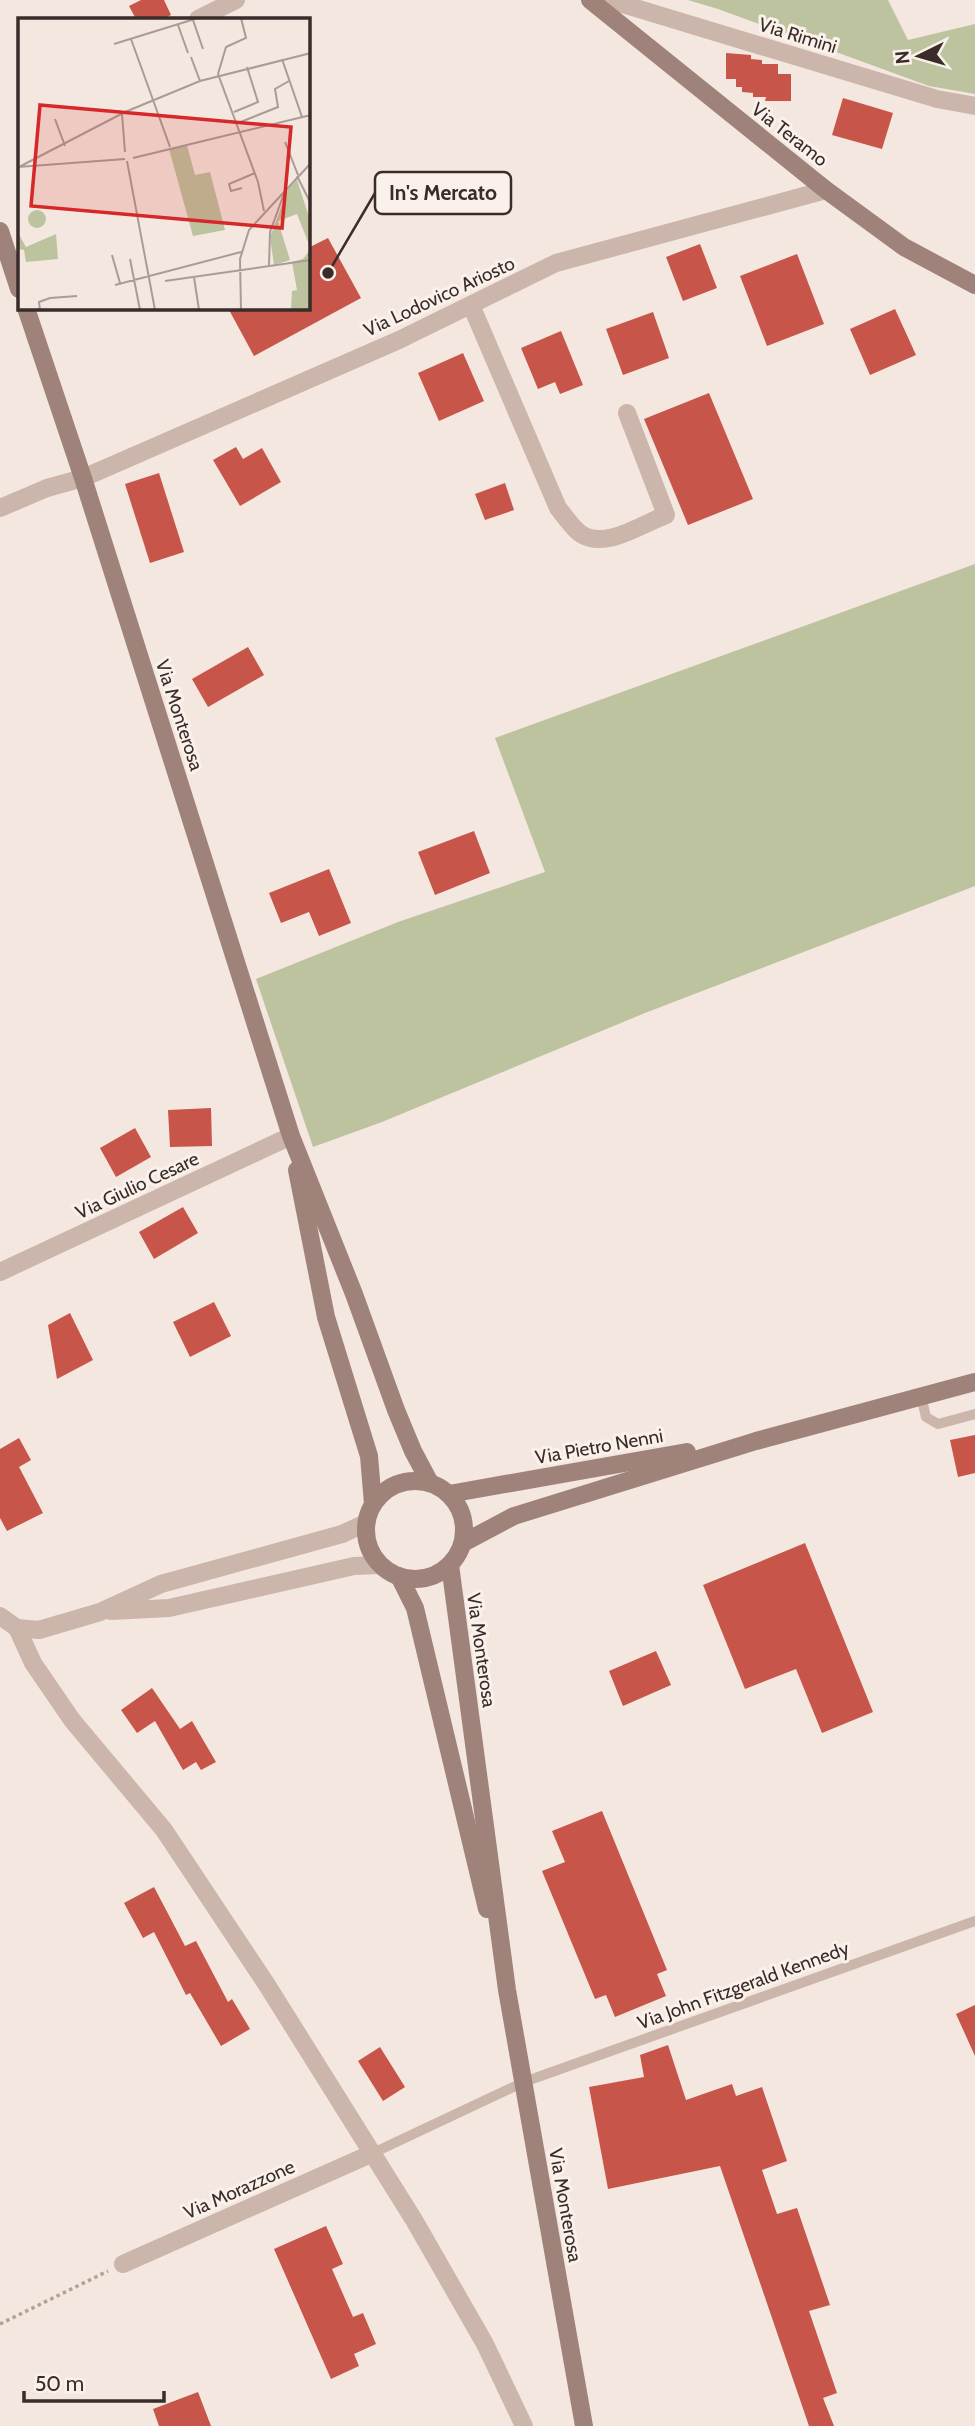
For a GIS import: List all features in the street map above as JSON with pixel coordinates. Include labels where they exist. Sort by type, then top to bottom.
[{"type":"main road","name":"Via Teramo","points":[[590,0],[826,190],[905,247],[975,285]]},
{"type":"main road","points":[[2,243],[18,286]]},
{"type":"main road","name":"Via Monterosa","points":[[27,310],[83,478],[291,1136],[354,1294],[400,1420],[430,1483]]},
{"type":"main road","name":"Via Monterosa","points":[[291,1136],[326,1317],[369,1456],[373,1504]]},
{"type":"main road","name":"Via Pietro Nenni","points":[[463,1543],[514,1516],[756,1441],[975,1382]]},
{"type":"main road","name":"Via Pietro Nenni","points":[[449,1493],[756,1441]]},
{"type":"main road","points":[[407,1481],[430,1483],[449,1493],[459,1508],[464,1526],[463,1543],[450,1565],[435,1575],[416,1579],[399,1576],[380,1565],[369,1546],[366,1523],[373,1504],[386,1490],[407,1481]]},
{"type":"main road","name":"Via Monterosa","points":[[450,1565],[507,1990],[584,2426]]},
{"type":"main road","name":"Via Monterosa","points":[[399,1576],[415,1608],[455,1784],[507,1990]]},
{"type":"street","points":[[200,18],[236,0]]},
{"type":"street","name":"Via Rimini","points":[[609,0],[937,99],[975,106]]},
{"type":"street","name":"Via Lodovico Ariosto","points":[[2,502],[83,478],[399,340],[556,263],[826,190]]},
{"type":"street","points":[[471,305],[558,508],[581,534],[599,540],[612,538],[666,514],[627,413]]},
{"type":"street","name":"Via Giulio Cesare","points":[[0,1272],[291,1136]]},
{"type":"street","points":[[0,1616],[17,1628],[39,1630],[100,1612],[161,1584],[342,1534],[366,1523]]},
{"type":"street","points":[[100,1612],[169,1608],[354,1566],[380,1565]]},
{"type":"street","points":[[17,1628],[33,1664],[72,1720],[164,1830],[267,1985],[373,2153],[485,2344],[524,2426]]},
{"type":"street","name":"Via Morazzone","points":[[123,2264],[373,2153]]},
{"type":"lane","points":[[921,1396],[926,1417],[938,1424],[975,1414]]},
{"type":"lane","name":"Via John Fitzgerald Kennedy","points":[[373,2153],[524,2082],[975,1921]]},
{"type":"path","points":[[0,2325],[123,2264]]},
{"type":"green space","points":[[688,0],[888,0],[908,40],[975,24],[975,94],[929,86]]},
{"type":"green space","points":[[975,564],[975,886],[645,1013],[382,1122],[313,1147],[256,979],[398,922],[545,872],[495,738]]},
{"type":"building","points":[[141,0],[164,0],[171,15],[164,18],[135,18],[129,6]]},
{"type":"building","points":[[726,53],[751,55],[751,59],[762,60],[762,64],[778,64],[778,74],[791,74],[791,101],[765,101],[766,97],[753,97],[753,93],[742,92],[742,87],[736,87],[736,79],[726,79]]},
{"type":"building","points":[[843,98],[893,113],[882,149],[832,135]]},
{"type":"building","points":[[328,238],[361,298],[254,356],[229,310],[310,310],[310,247]]},
{"type":"building","points":[[700,244],[717,288],[683,301],[666,257]]},
{"type":"building","points":[[797,254],[824,324],[767,346],[740,276]]},
{"type":"building","points":[[895,309],[916,355],[870,375],[850,329]]},
{"type":"building","points":[[653,312],[669,358],[623,375],[606,329]]},
{"type":"building","points":[[561,331],[583,385],[560,394],[555,382],[538,389],[521,348]]},
{"type":"building","points":[[463,353],[484,401],[439,421],[418,373]]},
{"type":"building","points":[[709,393],[753,499],[688,525],[644,419]]},
{"type":"building","points":[[236,447],[243,459],[262,448],[281,482],[240,506],[213,460]]},
{"type":"building","points":[[159,473],[184,552],[150,563],[125,484]]},
{"type":"building","points":[[505,483],[514,510],[485,520],[475,494]]},
{"type":"building","points":[[248,647],[264,675],[208,707],[192,679]]},
{"type":"building","points":[[474,831],[490,873],[435,895],[418,852]]},
{"type":"building","points":[[329,869],[351,923],[319,936],[309,912],[281,923],[269,893]]},
{"type":"building","points":[[211,1108],[212,1146],[170,1147],[168,1110]]},
{"type":"building","points":[[135,1128],[151,1157],[116,1177],[100,1148]]},
{"type":"building","points":[[183,1207],[198,1233],[154,1259],[139,1232]]},
{"type":"building","points":[[214,1302],[231,1336],[190,1357],[173,1322]]},
{"type":"building","points":[[70,1313],[93,1360],[57,1379],[48,1325]]},
{"type":"building","points":[[975,1435],[975,1473],[958,1477],[950,1440]]},
{"type":"building","points":[[19,1438],[31,1460],[19,1467],[43,1513],[7,1531],[0,1518],[0,1449]]},
{"type":"building","points":[[805,1543],[873,1712],[822,1733],[796,1669],[745,1689],[703,1585]]},
{"type":"building","points":[[656,1651],[671,1685],[623,1706],[609,1671]]},
{"type":"building","points":[[152,1688],[180,1729],[192,1721],[216,1762],[201,1770],[196,1762],[183,1770],[155,1721],[137,1733],[121,1710]]},
{"type":"building","points":[[602,1811],[667,1970],[657,1974],[666,1996],[615,2017],[606,1995],[595,1999],[542,1871],[565,1862],[552,1831]]},
{"type":"building","points":[[154,1887],[185,1946],[196,1941],[228,2002],[232,1999],[250,2029],[221,2046],[190,1993],[186,1995],[154,1932],[143,1938],[124,1903]]},
{"type":"building","points":[[975,2005],[975,2056],[956,2014]]},
{"type":"building","points":[[668,2045],[686,2100],[732,2084],[736,2096],[762,2087],[787,2161],[762,2170],[777,2214],[797,2208],[830,2305],[809,2311],[837,2393],[823,2398],[834,2426],[809,2426],[720,2166],[608,2189],[589,2087],[644,2077],[640,2055]]},
{"type":"building","points":[[380,2047],[405,2087],[383,2101],[358,2061]]},
{"type":"building","points":[[326,2226],[343,2264],[332,2269],[353,2317],[363,2313],[376,2344],[354,2354],[359,2366],[331,2379],[274,2249]]},
{"type":"building","points":[[198,2392],[211,2426],[159,2426],[153,2409]]},
{"type":"place","name":"In's Mercato","points":[[328,273]]}]
